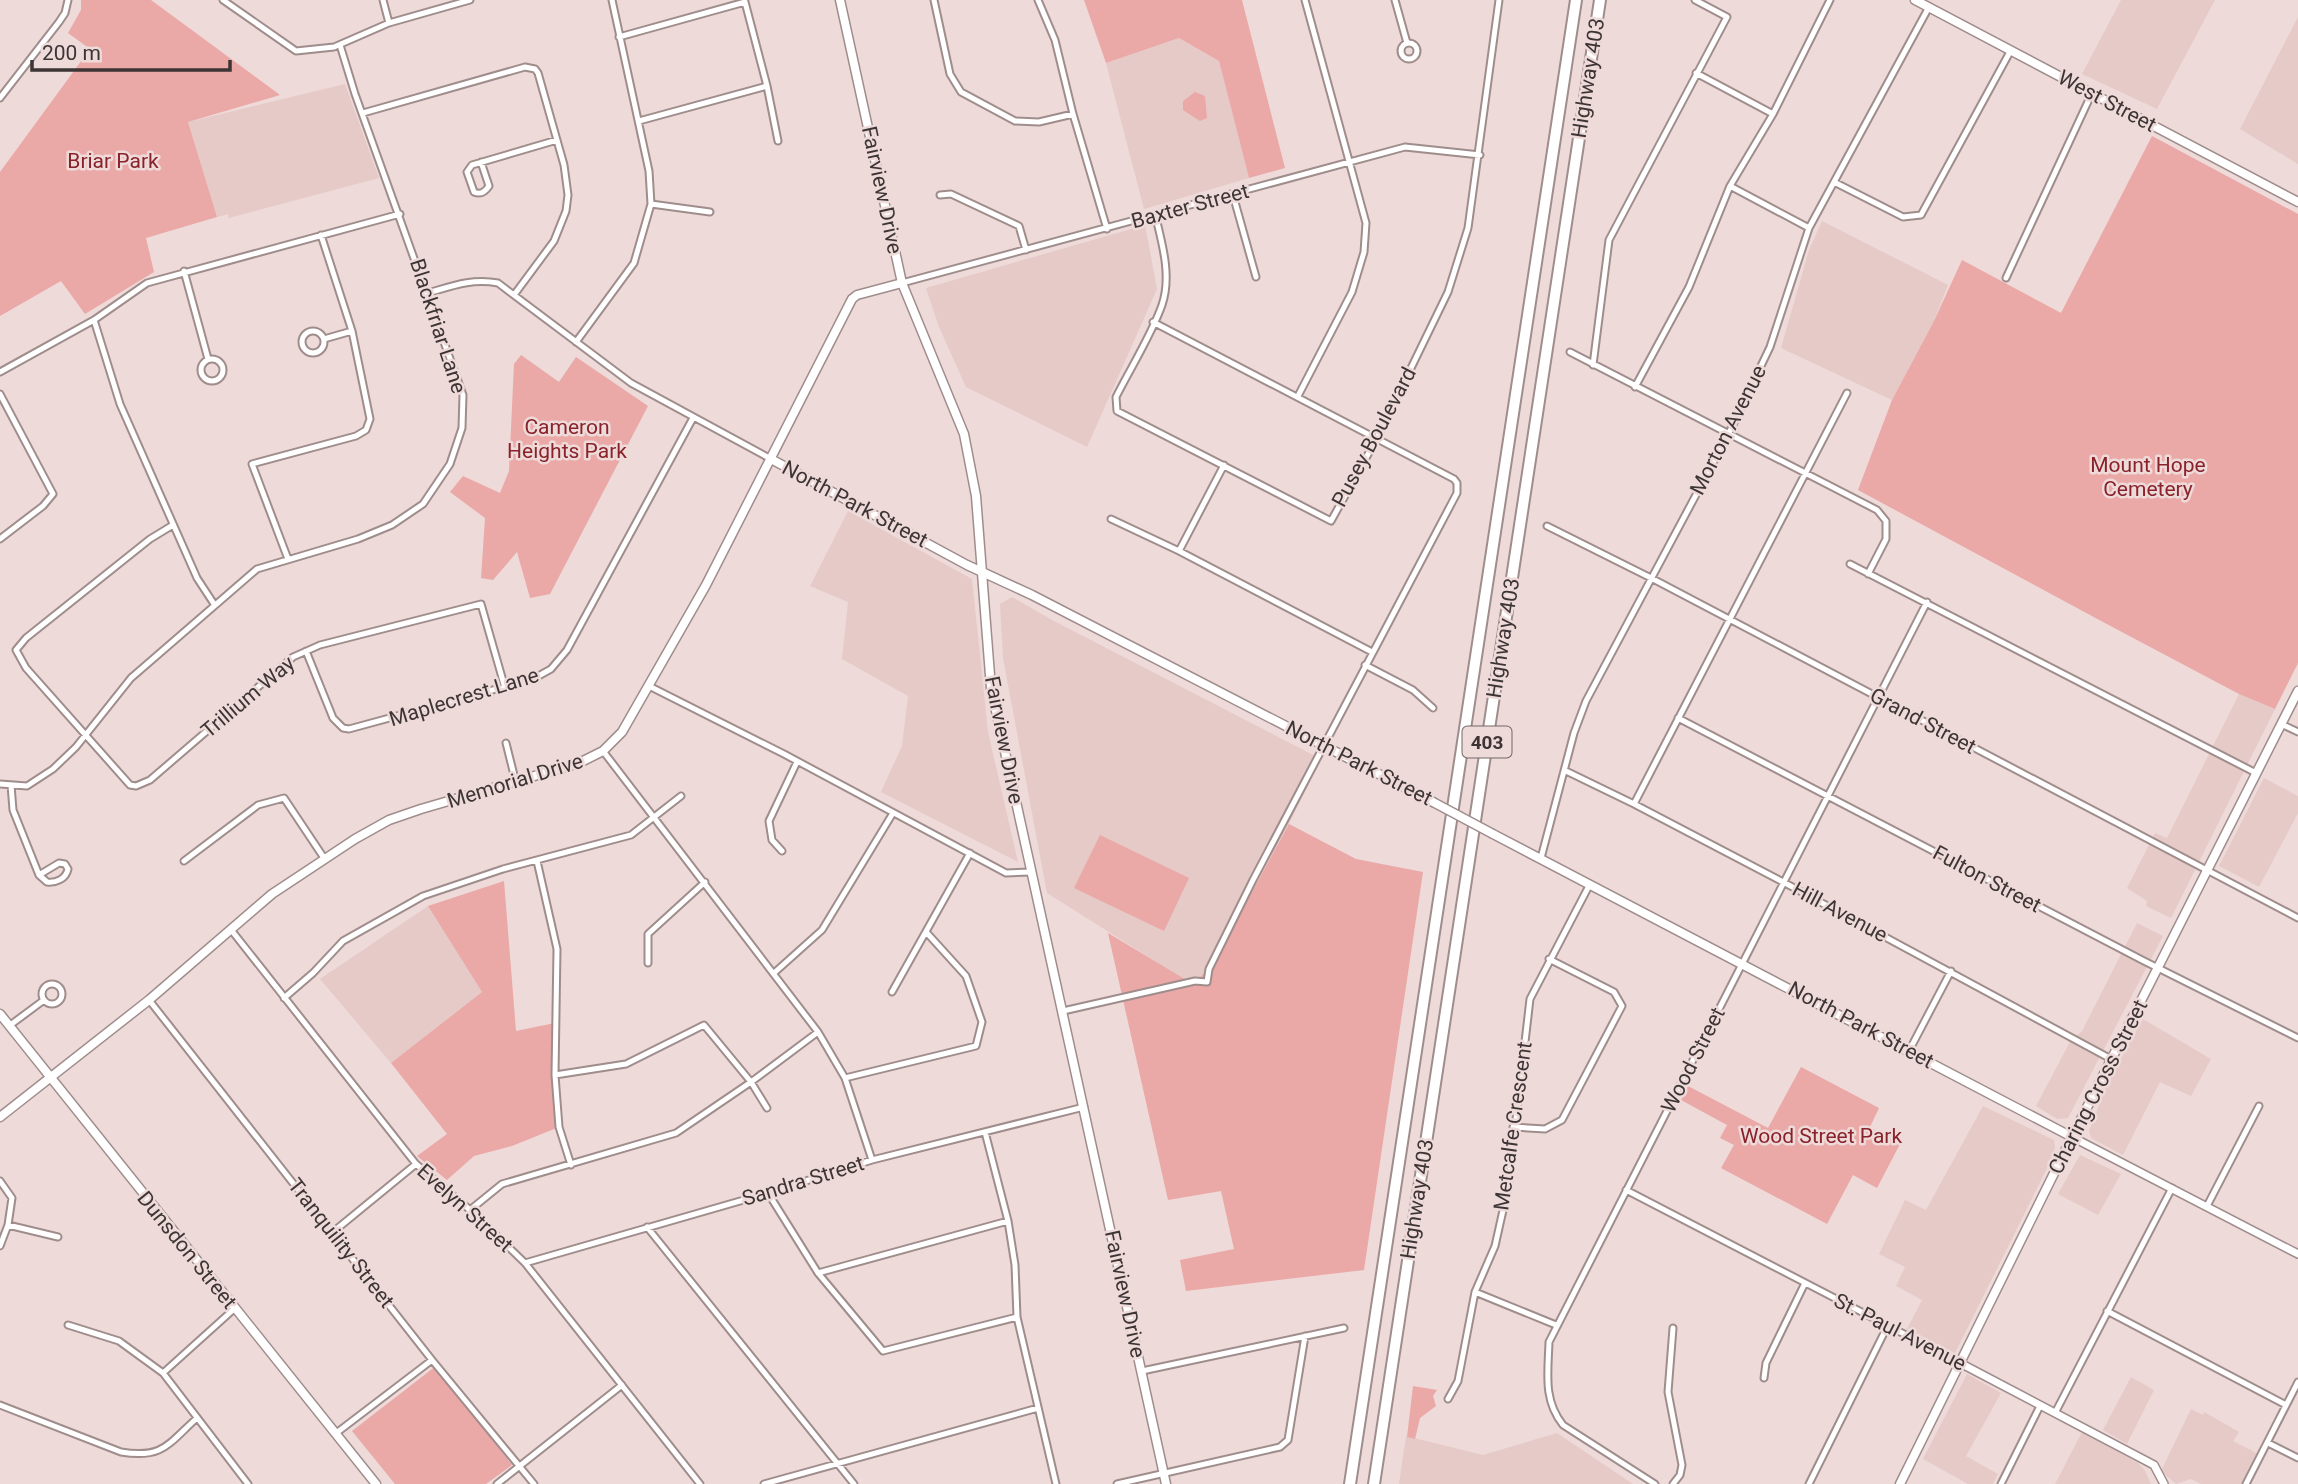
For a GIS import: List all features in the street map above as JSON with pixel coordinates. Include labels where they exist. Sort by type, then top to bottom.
[{"type":"highway","name":"Highway 403","points":[[1350,1484],[1576,0]]},
{"type":"highway","name":"Highway 403","points":[[1376,1484],[1379,1449],[1600,0]]},
{"type":"highway","points":[[1345,1484],[1360,1417]]},
{"type":"main road","name":"Fairview Drive","points":[[840,0],[902,284],[964,434],[976,496],[991,688],[1166,1484]]},
{"type":"main road","name":"West Street","points":[[1915,0],[1931,4],[2011,51],[2298,202]]},
{"type":"main road","name":"Memorial Drive","points":[[0,1117],[149,1000],[272,894],[324,858],[389,820],[579,763],[603,751],[622,732],[706,585],[852,299],[857,295],[902,284]]},
{"type":"main road","name":"North Park Street","points":[[771,459],[981,572],[1032,595],[1325,746],[2072,1137]]},
{"type":"main road","name":"Charing Cross Street","points":[[1900,1484],[2298,691]]},
{"type":"main road","name":"Dunsdon Street","points":[[0,1014],[376,1484]]},
{"type":"street","points":[[0,98],[59,22],[65,13],[68,0]]},
{"type":"street","points":[[223,0],[296,51],[340,45],[389,23],[470,0]]},
{"type":"street","points":[[233,8],[239,0]]},
{"type":"street","points":[[383,0],[389,23]]},
{"type":"street","points":[[576,342],[634,263],[651,204],[649,171],[612,0]]},
{"type":"street","points":[[934,0],[950,75],[961,92],[1015,121],[1039,122],[1073,114]]},
{"type":"street","points":[[1038,0],[1055,40],[1073,114],[1107,229]]},
{"type":"street","points":[[1298,396],[1352,292],[1364,252],[1366,223],[1305,0]]},
{"type":"street","points":[[1395,0],[1407,43]]},
{"type":"street","name":"Pusey Boulevard","points":[[1155,214],[1166,270],[1163,304],[1116,397],[1117,411],[1331,520],[1377,438],[1448,292],[1468,228],[1499,0]]},
{"type":"street","points":[[1593,365],[1609,240],[1727,17],[1695,0]]},
{"type":"street","points":[[1635,387],[1689,287],[1730,186],[1773,114],[1830,0]]},
{"type":"street","points":[[619,37],[745,2],[778,141]]},
{"type":"street","name":"Morton Avenue","points":[[1541,858],[1574,733],[1586,701],[1729,433],[1770,348],[1810,228],[1931,4]]},
{"type":"street","name":"Blackfriar Lane","points":[[0,784],[27,786],[42,778],[76,747],[131,678],[257,569],[358,539],[392,525],[424,504],[450,464],[462,428],[463,395],[340,45]]},
{"type":"street","points":[[1835,182],[1903,217],[1921,215],[2011,51]]},
{"type":"street","points":[[363,113],[525,67],[538,73],[567,181],[566,211],[554,241],[513,295]]},
{"type":"street","points":[[1696,73],[1773,114]]},
{"type":"street","points":[[639,121],[767,86]]},
{"type":"street","points":[[2007,278],[2092,93]]},
{"type":"street","points":[[481,162],[489,186],[486,191],[478,194],[474,192],[467,172],[471,165],[481,162],[557,140]]},
{"type":"street","name":"Baxter Street","points":[[902,284],[1405,147],[1479,155]]},
{"type":"street","points":[[1730,186],[1810,228]]},
{"type":"street","points":[[940,195],[951,194],[1019,226],[1026,250]]},
{"type":"street","points":[[1233,195],[1256,277]]},
{"type":"street","points":[[651,204],[710,212]]},
{"type":"street","points":[[0,372],[94,320],[147,283],[400,214]]},
{"type":"street","points":[[288,559],[252,464],[356,436],[369,425],[370,412],[352,331],[321,235]]},
{"type":"street","points":[[184,271],[208,359]]},
{"type":"street","name":"North Park Street","points":[[428,293],[468,281],[498,283],[631,383],[771,459]]},
{"type":"street","points":[[94,320],[120,404],[197,578],[214,604]]},
{"type":"street","points":[[1063,1011],[1195,981],[1207,982],[1209,969],[1252,880],[1454,499],[1457,483],[1298,396],[1153,322]]},
{"type":"street","points":[[310,331],[317,331],[324,339],[318,352],[307,351],[303,346],[302,339],[310,331]]},
{"type":"street","points":[[324,339],[352,331]]},
{"type":"street","points":[[1570,352],[1877,510],[1886,521],[1886,539],[1868,573]]},
{"type":"street","points":[[208,359],[216,359],[222,365],[222,372],[215,380],[205,378],[201,373],[201,366],[208,359]]},
{"type":"street","points":[[1633,804],[1847,393]]},
{"type":"street","points":[[0,394],[53,494],[43,506],[0,539]]},
{"type":"street","name":"Maplecrest Lane","points":[[306,651],[332,718],[343,728],[356,729],[505,688],[546,673],[563,656],[693,418]]},
{"type":"street","points":[[1179,551],[1224,465]]},
{"type":"street","points":[[1111,519],[1179,551],[1372,652]]},
{"type":"street","name":"Trillium Way","points":[[173,525],[150,539],[26,638],[16,650],[26,668],[126,781],[136,786],[144,784],[293,657],[320,645],[481,604],[505,688]]},
{"type":"street","name":"Grand Street","points":[[1546,526],[1653,579],[2298,918]]},
{"type":"street","points":[[1850,564],[2256,773]]},
{"type":"street","name":"Wood Street","points":[[1655,1484],[1563,1425],[1553,1413],[1548,1396],[1549,1342],[1927,602]]},
{"type":"street","points":[[1365,665],[1413,691],[1433,708]]},
{"type":"street","points":[[649,686],[1006,873],[1031,872]]},
{"type":"street","name":"Fulton Street","points":[[1678,718],[2158,968],[2297,1036]]},
{"type":"street","points":[[2281,724],[2298,732]]},
{"type":"street","points":[[506,744],[516,783]]},
{"type":"street","points":[[603,751],[818,1032],[845,1078],[872,1160]]},
{"type":"street","points":[[782,851],[772,839],[769,821],[797,762]]},
{"type":"street","name":"Hill Avenue","points":[[1566,771],[1785,883],[2111,1059]]},
{"type":"street","points":[[11,785],[13,810],[39,875],[47,882],[55,881],[66,876],[68,869],[65,864],[59,863],[39,875]]},
{"type":"street","points":[[284,998],[313,973],[343,941],[423,896],[503,869],[631,835],[681,796]]},
{"type":"street","points":[[184,861],[258,806],[284,798],[324,858]]},
{"type":"street","points":[[774,973],[822,930],[892,813]]},
{"type":"street","points":[[892,992],[970,853]]},
{"type":"street","points":[[537,861],[557,949],[555,1075],[559,1127],[571,1165]]},
{"type":"street","points":[[648,963],[648,934],[705,882]]},
{"type":"street","name":"Metcalfe Crescent","points":[[1448,1399],[1458,1381],[1475,1292],[1494,1246],[1508,1188],[1530,999],[1590,884]]},
{"type":"street","name":"Evelyn Street","points":[[232,931],[416,1164],[470,1210],[525,1263],[700,1484]]},
{"type":"street","points":[[845,1078],[976,1046],[982,1022],[966,975],[927,933]]},
{"type":"street","points":[[1513,1128],[1545,1129],[1562,1120],[1622,1006],[1614,992],[1549,959]]},
{"type":"street","points":[[1909,1051],[1951,971]]},
{"type":"street","points":[[9,1026],[44,1000]]},
{"type":"street","name":"Tranquility Street","points":[[149,1000],[432,1360],[534,1484]]},
{"type":"street","points":[[555,1075],[626,1064],[704,1025],[751,1082],[768,1108]]},
{"type":"street","points":[[470,1210],[502,1184],[676,1133],[818,1032]]},
{"type":"street","points":[[2207,1206],[2259,1106]]},
{"type":"street","name":"Sandra Street","points":[[525,1263],[872,1160],[1083,1107]]},
{"type":"street","points":[[985,1132],[1009,1221],[1016,1265],[1017,1317],[1056,1484]]},
{"type":"street","name":"North Park Street","points":[[2072,1137],[2298,1254]]},
{"type":"street","points":[[333,1232],[416,1164]]},
{"type":"street","points":[[0,1181],[12,1198],[8,1225],[0,1246]]},
{"type":"street","points":[[2055,1413],[2172,1188]]},
{"type":"street","name":"St. Paul Avenue","points":[[1626,1190],[2154,1465],[2164,1484]]},
{"type":"street","points":[[768,1193],[818,1273],[883,1351],[1017,1317]]},
{"type":"street","points":[[818,1273],[1009,1221]]},
{"type":"street","points":[[8,1225],[58,1237]]},
{"type":"street","points":[[647,1227],[854,1484]]},
{"type":"street","points":[[1764,1378],[1766,1363],[1805,1283]]},
{"type":"street","points":[[1475,1292],[1556,1325]]},
{"type":"street","points":[[163,1373],[234,1309]]},
{"type":"street","points":[[2106,1311],[2286,1405]]},
{"type":"street","points":[[68,1325],[119,1340],[163,1373],[248,1484]]},
{"type":"street","points":[[1810,1484],[1888,1325]]},
{"type":"street","points":[[1142,1371],[1344,1328]]},
{"type":"street","points":[[1673,1328],[1668,1392],[1682,1465],[1680,1475],[1673,1484]]},
{"type":"street","points":[[1117,1484],[1280,1447],[1288,1440],[1305,1336]]},
{"type":"street","points":[[335,1434],[432,1360]]},
{"type":"street","points":[[2246,1484],[2298,1382]]},
{"type":"street","points":[[496,1484],[622,1385]]},
{"type":"street","points":[[0,1405],[121,1452],[138,1455],[158,1452],[197,1418]]},
{"type":"street","points":[[2001,1484],[2040,1406]]},
{"type":"street","points":[[764,1484],[1038,1408]]},
{"type":"street","points":[[2268,1443],[2298,1458]]},
{"type":"shaded area","points":[[2121,0],[2215,0],[2157,109],[2082,74]]},
{"type":"shaded area","points":[[2298,17],[2298,164],[2240,129]]},
{"type":"shaded area","points":[[1179,38],[1219,61],[1249,178],[1144,209],[1106,63]]},
{"type":"shaded area","points":[[345,84],[379,178],[229,218],[228,214],[217,217],[188,122]]},
{"type":"shaded area","points":[[1822,221],[1948,285],[1934,321],[1892,400],[1781,348],[1809,250]]},
{"type":"shaded area","points":[[1145,225],[1157,289],[1087,447],[966,387],[939,327],[926,288]]},
{"type":"shaded area","points":[[848,511],[972,579],[988,732],[1018,862],[881,792],[902,746],[908,696],[842,659],[848,602],[810,586]]},
{"type":"shaded area","points":[[1012,597],[1321,759],[1212,966],[1193,985],[1047,893],[1003,658],[1000,604]]},
{"type":"shaded area","points":[[2239,694],[2275,709],[2171,918],[2146,906],[2147,901],[2127,888],[2155,833],[2167,838]]},
{"type":"shaded area","points":[[2264,778],[2298,796],[2298,813],[2259,887],[2219,866]]},
{"type":"shaded area","points":[[428,906],[482,992],[391,1063],[320,979]]},
{"type":"shaded area","points":[[2137,923],[2163,936],[2068,1118],[2057,1119],[2036,1106],[2070,1042],[2082,1031]]},
{"type":"shaded area","points":[[2143,1019],[2211,1059],[2191,1096],[2160,1082],[2123,1155],[2091,1138],[2089,1131],[2108,1082]]},
{"type":"shaded area","points":[[1983,1106],[2054,1140],[2055,1147],[1955,1353],[1907,1329],[1922,1300],[1896,1286],[1905,1267],[1879,1254],[1905,1200],[1926,1210]]},
{"type":"shaded area","points":[[2080,1155],[2121,1174],[2098,1215],[2058,1194]]},
{"type":"shaded area","points":[[1967,1374],[2001,1393],[1966,1456],[1998,1474],[1993,1484],[1968,1484],[1923,1459]]},
{"type":"shaded area","points":[[2131,1377],[2154,1390],[2127,1444],[2103,1430]]},
{"type":"shaded area","points":[[2191,1409],[2203,1415],[2204,1412],[2239,1432],[2233,1441],[2258,1454],[2243,1484],[2201,1484],[2191,1479],[2176,1484],[2161,1471]]},
{"type":"shaded area","points":[[2082,1432],[2138,1463],[2151,1484],[2055,1484]]},
{"type":"shaded area","points":[[1557,1433],[1633,1484],[1399,1484],[1406,1436],[1483,1455]]},
{"type":"green space","name":"Briar Park","points":[[81,0],[151,0],[280,95],[188,122],[217,217],[146,238],[154,272],[85,314],[61,281],[0,316],[0,172],[90,49],[68,33],[81,10]]},
{"type":"green space","points":[[1084,0],[1242,0],[1285,168],[1249,178],[1219,61],[1179,38],[1106,63]]},
{"type":"green space","points":[[1195,92],[1205,96],[1207,118],[1200,121],[1183,110],[1183,101]]},
{"type":"green space","name":"Mount Hope Cemetery","points":[[2152,136],[2298,214],[2298,663],[2275,709],[2239,694],[1858,490],[1892,400],[1934,321],[1962,260],[2061,313]]},
{"type":"green space","name":"Cameron Heights Park","points":[[521,355],[559,382],[576,357],[648,406],[550,594],[530,598],[517,552],[493,580],[481,578],[485,518],[450,492],[463,476],[500,493],[509,471],[514,364]]},
{"type":"green space","points":[[1289,824],[1356,859],[1423,872],[1364,1270],[1186,1291],[1180,1260],[1234,1249],[1221,1191],[1168,1200],[1108,933],[1193,984],[1212,966]]},
{"type":"green space","points":[[1100,835],[1189,878],[1164,931],[1074,888]]},
{"type":"green space","points":[[504,881],[516,1031],[555,1023],[559,1127],[512,1146],[474,1156],[447,1180],[417,1156],[447,1134],[391,1063],[482,992],[428,906]]},
{"type":"green space","name":"Wood Street Park","points":[[1801,1067],[1879,1108],[1870,1127],[1900,1144],[1877,1188],[1853,1175],[1827,1224],[1721,1168],[1734,1145],[1720,1138],[1727,1125],[1681,1100],[1688,1086],[1768,1128]]},
{"type":"green space","points":[[436,1366],[512,1465],[486,1484],[395,1484],[352,1431]]},
{"type":"green space","points":[[1413,1386],[1437,1390],[1433,1396],[1436,1406],[1420,1418],[1415,1439],[1407,1437]]}]
